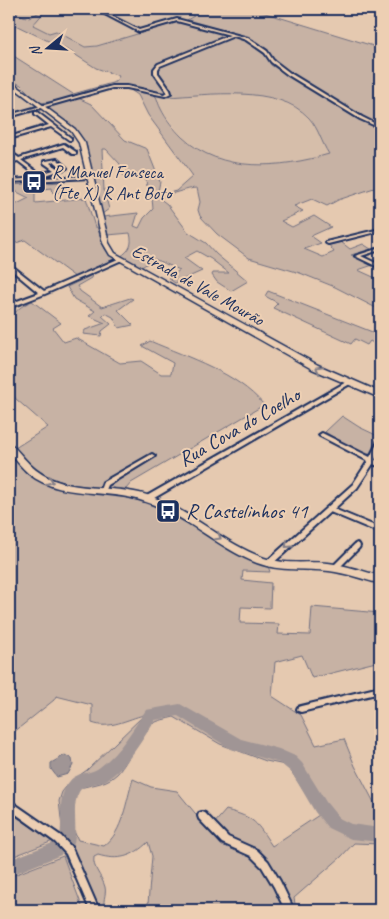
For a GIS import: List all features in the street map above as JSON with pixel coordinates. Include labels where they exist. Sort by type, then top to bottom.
[{"type":"street","points":[[96,9],[139,31],[177,20],[247,39],[258,45],[279,67],[289,74],[361,118],[380,127]]},
{"type":"street","points":[[9,116],[112,87],[128,87],[164,95],[169,93],[156,73],[159,65],[234,35]]},
{"type":"street","name":"Estrada de Vale Mourão","points":[[9,82],[72,130],[82,142],[108,247],[112,254],[315,367],[380,395]]},
{"type":"street","points":[[36,113],[70,138]]},
{"type":"street","points":[[9,138],[52,125]]},
{"type":"street","points":[[9,162],[64,145],[74,153]]},
{"type":"street","points":[[9,152],[41,177]]},
{"type":"street","points":[[41,177],[56,170]]},
{"type":"street","points":[[9,181],[41,177],[89,176]]},
{"type":"street","points":[[328,243],[380,230]]},
{"type":"street","points":[[380,249],[357,256],[380,267]]},
{"type":"street","points":[[9,306],[120,260]]},
{"type":"street","points":[[9,266],[44,293]]},
{"type":"street","name":"Rua Cova do Coelho","points":[[147,499],[348,382]]},
{"type":"street","points":[[322,435],[380,465]]},
{"type":"street","points":[[269,562],[360,480],[380,443]]},
{"type":"street","points":[[9,447],[32,472],[47,480],[70,488],[103,490],[131,494],[147,499],[173,511],[241,550],[269,562],[281,565],[335,568],[380,580]]},
{"type":"street","points":[[103,490],[105,484],[152,456]]},
{"type":"street","points":[[328,509],[380,531]]},
{"type":"street","points":[[335,568],[358,546]]},
{"type":"street","points":[[301,709],[380,690]]},
{"type":"street","points":[[9,804],[58,839],[69,851],[95,910]]},
{"type":"street","points":[[202,816],[225,840],[254,853],[273,877],[290,910]]},
{"type":"shaded area","points":[[9,9],[178,9],[195,17],[97,46],[85,47],[56,31],[49,33],[33,25],[35,20],[9,11]]},
{"type":"shaded area","points":[[178,9],[252,9],[380,48],[380,125],[360,117],[286,70],[253,42],[229,32],[185,21],[194,16]]},
{"type":"shaded area","points":[[43,10],[45,11],[33,25],[49,33],[56,31],[85,47],[97,46],[183,22],[224,33],[228,36],[156,66],[154,73],[167,90],[166,93],[155,94],[126,86],[110,86],[60,100],[39,103],[21,85],[9,79],[9,53],[73,94],[112,83],[119,76],[96,68],[71,52],[9,22],[9,11],[29,18]]},
{"type":"shaded area","points":[[233,37],[250,43],[261,51],[271,65],[356,118],[380,128],[380,186],[338,200],[327,206],[312,199],[294,206],[303,211],[281,221],[292,227],[314,216],[331,227],[311,236],[321,243],[304,249],[323,257],[334,252],[329,245],[341,242],[350,249],[363,244],[371,249],[351,255],[373,265],[358,270],[380,280],[380,310],[335,287],[300,273],[249,258],[217,234],[200,216],[197,188],[183,190],[159,198],[167,204],[188,232],[206,243],[248,281],[231,291],[217,282],[212,275],[213,273],[229,273],[197,251],[184,258],[202,271],[175,283],[168,278],[180,270],[154,259],[140,268],[120,257],[130,247],[130,233],[108,235],[103,217],[138,213],[134,226],[139,228],[144,218],[153,209],[151,187],[147,186],[146,180],[142,176],[126,179],[120,164],[106,149],[102,149],[104,191],[109,209],[102,214],[91,174],[87,147],[79,133],[48,109],[49,106],[76,97],[91,104],[125,140],[147,149],[160,182],[157,196],[176,191],[193,176],[148,115],[138,95],[126,87],[155,95],[165,116],[179,134],[198,149],[215,157],[252,165],[272,165],[329,154],[309,118],[296,107],[279,100],[241,94],[167,97],[172,91],[158,73],[160,66]]},
{"type":"shaded area","points":[[9,83],[12,85],[36,107],[9,113]]},
{"type":"shaded area","points":[[247,93],[279,100],[300,110],[316,127],[329,154],[307,161],[273,165],[243,164],[209,157],[183,138],[160,108],[157,97]]},
{"type":"shaded area","points":[[62,182],[63,192],[53,193],[52,188],[35,190],[35,203],[86,198],[95,227],[97,227],[105,249],[114,259],[75,277],[25,240],[13,244],[9,241],[9,208],[29,198],[9,188],[9,185]]},
{"type":"shaded area","points":[[92,275],[91,278],[77,286],[80,291],[102,307],[130,298],[133,299],[118,310],[133,325],[119,328],[113,317],[105,313],[102,316],[111,324],[102,331],[101,336],[83,334],[85,330],[105,323],[89,316],[95,311],[74,299],[67,287]]},
{"type":"shaded area","points":[[268,291],[380,335],[380,347],[370,341],[367,345],[355,339],[351,344],[273,308],[278,303],[265,296]]},
{"type":"shaded area","points":[[32,301],[61,323],[53,328],[64,342],[76,338],[120,363],[141,361],[161,374],[171,374],[173,363],[142,346],[150,341],[226,375],[253,393],[264,405],[131,483],[126,489],[78,485],[52,478],[40,471],[15,448],[48,427],[16,399],[9,390],[10,324],[15,313]]},
{"type":"shaded area","points":[[342,416],[378,436],[370,453],[359,452],[325,432]]},
{"type":"shaded area","points":[[9,452],[32,476],[41,481],[128,496],[147,502],[268,566],[270,572],[243,571],[242,580],[271,583],[270,608],[241,607],[240,623],[279,624],[278,634],[310,635],[312,607],[380,613],[380,661],[312,678],[302,655],[275,662],[272,696],[301,715],[316,745],[344,739],[355,766],[380,814],[380,844],[354,843],[341,857],[294,898],[296,910],[294,910],[280,884],[257,853],[256,848],[229,838],[213,825],[226,810],[236,813],[254,822],[272,846],[319,815],[291,771],[285,765],[266,761],[220,744],[174,717],[152,724],[143,733],[121,769],[112,778],[76,791],[70,805],[71,832],[74,831],[78,840],[104,846],[116,833],[120,824],[133,779],[151,787],[177,791],[222,846],[235,847],[245,851],[254,858],[269,878],[286,910],[145,910],[148,904],[152,856],[148,842],[137,851],[125,856],[112,858],[98,855],[94,857],[94,865],[105,887],[104,904],[106,910],[90,910],[59,845],[63,836],[59,801],[62,792],[70,782],[87,770],[144,715],[112,725],[99,725],[92,723],[92,705],[56,696],[54,700],[14,732],[9,733]]},
{"type":"shaded area","points":[[65,755],[72,759],[73,765],[68,774],[57,777],[51,769],[51,763]]},
{"type":"shaded area","points":[[15,816],[53,841],[9,858],[9,832]]},
{"type":"shaded area","points":[[63,856],[83,909],[9,910],[9,877]]},
{"type":"waterway","points":[[66,844],[69,832],[68,800],[77,782],[99,776],[113,765],[128,748],[151,714],[180,710],[236,744],[290,761],[297,768],[327,816],[334,823],[351,832],[380,835]]},
{"type":"waterway","points":[[9,868],[55,850]]},
{"type":"place","name":"R Manuel Fonseca (Fte X) R Ant Boto","points":[[34,182]]},
{"type":"place","name":"R Castelinhos 41","points":[[168,511]]}]
